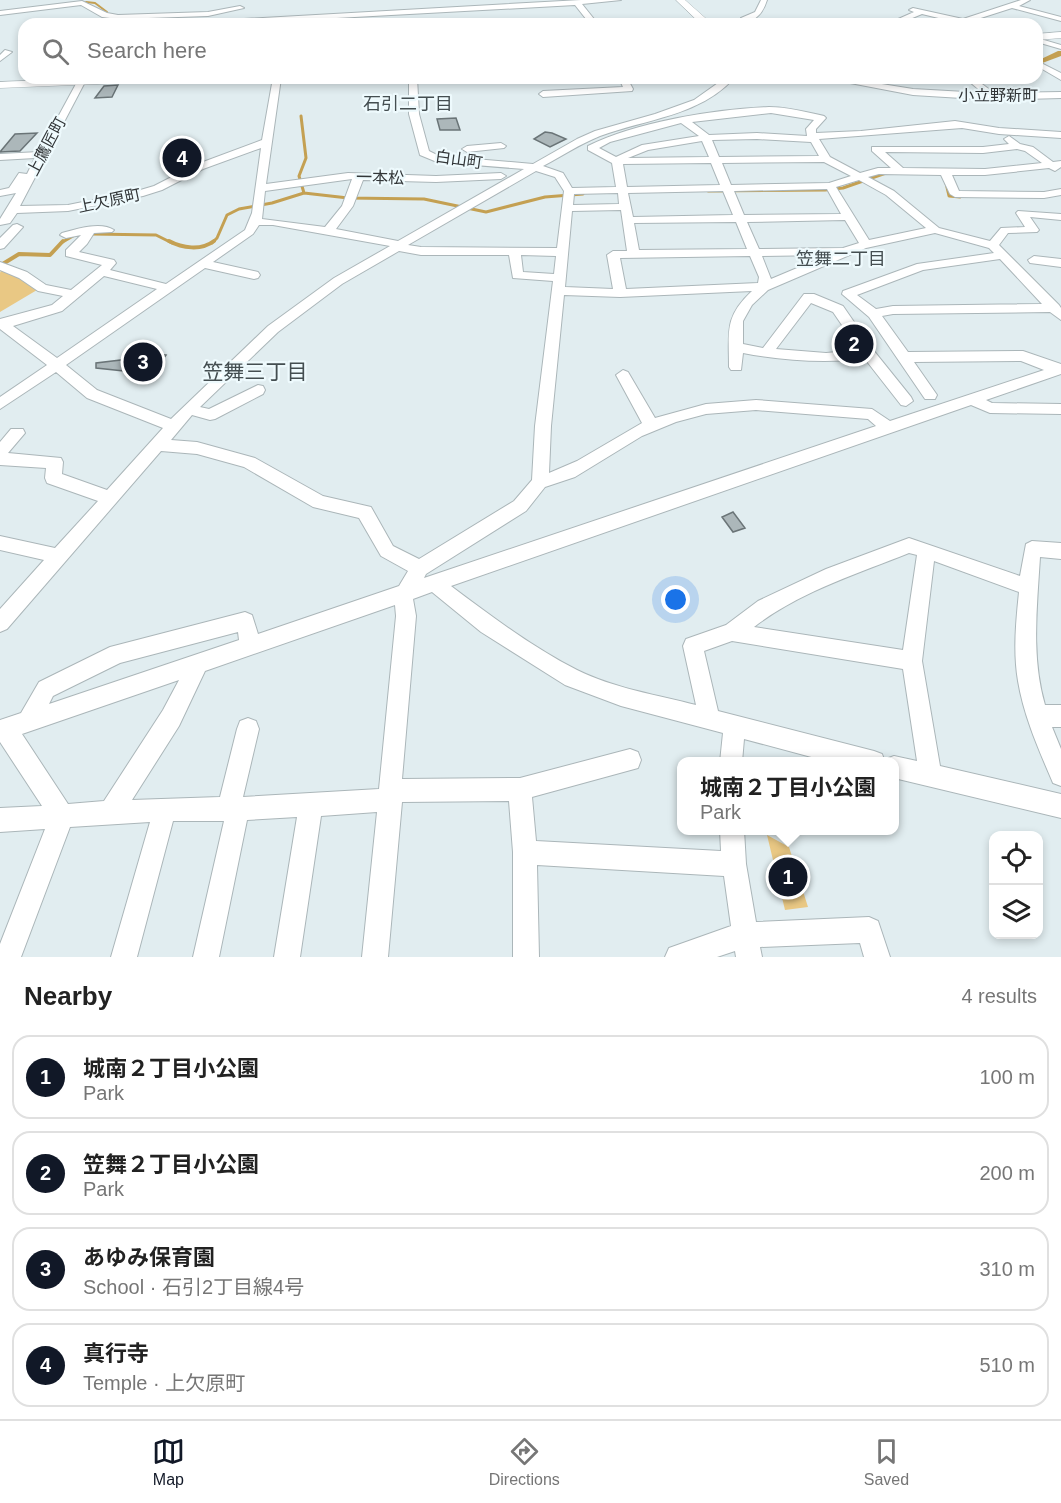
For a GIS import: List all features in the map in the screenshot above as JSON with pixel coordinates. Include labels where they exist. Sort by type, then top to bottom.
[{"type":"main road","points":[[680,0],[700,18]]},
{"type":"main road","points":[[1043,39],[1061,35]]},
{"type":"main road","points":[[0,85],[27,84]]},
{"type":"street","points":[[389,18],[618,0]]},
{"type":"street","points":[[753,18],[764,0]]},
{"type":"street","points":[[975,18],[1027,0]]},
{"type":"street","points":[[0,13],[82,3],[105,15],[118,17],[208,14],[240,8]]},
{"type":"street","points":[[222,3],[240,8]]},
{"type":"street","points":[[577,3],[589,18]]},
{"type":"street","points":[[1012,6],[1061,19]]},
{"type":"street","points":[[240,8],[242,18]]},
{"type":"street","points":[[1040,14],[1050,9]]},
{"type":"street","points":[[913,10],[942,18]]},
{"type":"street","points":[[906,18],[921,12]]},
{"type":"street","points":[[417,18],[436,15]]},
{"type":"street","points":[[1043,41],[1061,46]]},
{"type":"street","points":[[0,59],[8,52]]},
{"type":"street","points":[[1043,66],[1059,74]]},
{"type":"street","points":[[1043,73],[1059,74]]},
{"type":"street","name":"上鷹匠町","points":[[13,211],[34,166],[80,84]]},
{"type":"street","points":[[253,227],[276,84]]},
{"type":"street","name":"白山町","points":[[412,84],[414,114],[424,153],[437,159],[535,167]]},
{"type":"street","points":[[543,94],[556,88],[629,89],[626,84]]},
{"type":"street","points":[[3,614],[59,556],[189,409],[273,329],[338,281],[593,135],[686,107],[714,94],[724,84]]},
{"type":"street","name":"小立野新町","points":[[864,84],[913,92],[994,97],[1061,95]]},
{"type":"street","points":[[977,84],[994,97]]},
{"type":"street","points":[[826,159],[617,161],[591,148],[607,140],[683,120],[761,111],[793,112],[821,118],[811,129],[813,138],[826,159],[899,199],[934,230]]},
{"type":"street","points":[[922,118],[999,131],[1061,135]]},
{"type":"street","points":[[683,120],[705,136],[765,277],[764,287]]},
{"type":"street","points":[[617,161],[645,147],[705,136],[751,135],[813,138],[964,125]]},
{"type":"street","points":[[999,131],[1017,146]]},
{"type":"street","points":[[861,135],[899,170]]},
{"type":"street","name":"上欠原町","points":[[13,211],[68,208],[139,194],[158,188],[200,167],[267,142]]},
{"type":"street","points":[[467,149],[501,146]]},
{"type":"street","points":[[876,149],[983,150],[1017,146],[1029,149],[1058,168]]},
{"type":"street","points":[[0,157],[41,155]]},
{"type":"street","points":[[617,161],[634,255]]},
{"type":"street","points":[[34,166],[34,185]]},
{"type":"street","points":[[0,193],[13,191],[26,171],[34,166]]},
{"type":"street","points":[[375,957],[406,616],[403,596],[420,568],[520,506],[540,482],[543,426],[569,191],[559,175],[535,167]]},
{"type":"street","points":[[569,191],[831,186],[878,171],[985,172],[1058,168]]},
{"type":"street","points":[[945,171],[955,194],[1044,195],[1061,192]]},
{"type":"street","name":"一本松","points":[[260,188],[330,178],[436,179],[501,176]]},
{"type":"street","points":[[328,231],[338,221],[353,198],[358,177]]},
{"type":"street","points":[[473,177],[477,192],[486,196]]},
{"type":"street","points":[[831,186],[866,245]]},
{"type":"street","points":[[993,245],[1005,230],[1033,230],[1022,213],[1015,195]]},
{"type":"street","points":[[567,208],[625,207]]},
{"type":"street","points":[[0,222],[6,221],[13,211]]},
{"type":"street","points":[[1022,213],[1061,217]]},
{"type":"street","points":[[628,220],[850,217]]},
{"type":"street","points":[[0,404],[205,264],[253,227],[273,222],[392,242],[397,247],[421,251],[562,252]]},
{"type":"street","points":[[0,245],[17,227]]},
{"type":"street","points":[[66,235],[90,230],[108,230]]},
{"type":"street","points":[[1,324],[57,308],[110,264],[70,253],[83,242],[90,230]]},
{"type":"street","points":[[736,367],[736,321],[747,303],[764,287],[847,251],[934,230],[993,245],[1058,312]]},
{"type":"street","points":[[620,293],[613,255],[847,251]]},
{"type":"street","points":[[515,252],[516,275],[620,293],[764,287]]},
{"type":"street","points":[[930,395],[874,314],[848,294],[921,267],[1004,255]]},
{"type":"street","points":[[1034,260],[1061,263]]},
{"type":"street","points":[[205,264],[254,275]]},
{"type":"street","points":[[0,266],[7,267],[51,292],[75,295]]},
{"type":"street","points":[[102,272],[168,288]]},
{"type":"street","points":[[766,353],[809,297],[838,309],[869,354],[906,401]]},
{"type":"street","points":[[874,314],[893,310],[1058,312]]},
{"type":"street","points":[[1,324],[92,394],[174,426]]},
{"type":"street","points":[[737,347],[766,353],[826,358],[869,354]]},
{"type":"street","points":[[903,357],[1023,356],[1059,370]]},
{"type":"street","points":[[62,816],[3,730],[403,596],[1059,370]]},
{"type":"street","points":[[623,375],[651,425]]},
{"type":"street","points":[[189,409],[210,414],[258,390]]},
{"type":"street","points":[[970,399],[990,408],[1061,409]]},
{"type":"street","points":[[540,482],[556,479],[599,455],[620,440],[651,425],[713,408],[738,405],[872,414],[888,428]]},
{"type":"street","points":[[0,431],[17,433],[0,452]]},
{"type":"street","points":[[157,445],[196,448],[249,462],[319,502],[365,512],[387,551],[420,568]]},
{"type":"street","points":[[0,459],[55,462],[53,478],[111,498]]},
{"type":"street","points":[[0,543],[59,556]]},
{"type":"street","points":[[710,720],[693,645],[732,632],[765,607],[833,575],[909,545],[1029,587]]},
{"type":"street","points":[[1061,551],[1032,549],[1029,587],[1028,677],[1037,716],[1061,775]]},
{"type":"street","points":[[926,552],[912,661],[930,776]]},
{"type":"street","points":[[435,584],[488,626],[572,678],[621,696],[855,757]]},
{"type":"street","points":[[28,722],[45,689],[117,654],[245,621],[251,647]]},
{"type":"street","points":[[732,632],[912,661]]},
{"type":"street","points":[[109,814],[171,718],[197,665]]},
{"type":"street","points":[[1037,716],[1061,716]]},
{"type":"street","points":[[732,757],[735,726]]},
{"type":"street","points":[[206,957],[248,729]]},
{"type":"street","points":[[0,820],[165,809],[234,809],[391,796],[520,789],[630,760]]},
{"type":"street","points":[[899,768],[1061,806]]},
{"type":"street","points":[[520,789],[525,852],[526,957]]},
{"type":"street","points":[[287,957],[311,804]]},
{"type":"street","points":[[124,957],[165,809]]},
{"type":"street","points":[[8,957],[62,816]]},
{"type":"street","points":[[732,835],[734,864],[746,946]]},
{"type":"street","points":[[525,852],[734,864]]},
{"type":"street","points":[[678,957],[869,930],[877,957]]},
{"type":"shaded area","points":[[6,269],[37,290],[0,312],[0,273],[1,270]]},
{"type":"shaded area","points":[[767,835],[789,847],[808,907],[785,910]]},
{"type":"building","points":[[118,85],[112,97],[95,98],[104,86]]},
{"type":"building","points":[[456,118],[460,130],[440,130],[437,119]]},
{"type":"building","points":[[545,132],[566,139],[550,147],[534,139]]},
{"type":"building","points":[[37,133],[20,151],[0,152],[15,134]]},
{"type":"building","points":[[146,352],[166,355],[152,374],[96,368],[96,363],[129,359],[133,353],[145,354]]},
{"type":"building","points":[[733,512],[745,528],[733,532],[722,517]]},
{"type":"waterway","points":[[86,2],[95,3],[107,12]]},
{"type":"waterway","points":[[1043,61],[1061,53]]},
{"type":"waterway","points":[[301,116],[306,158],[299,176],[304,193]]},
{"type":"waterway","points":[[708,191],[825,190],[843,188],[886,173]]},
{"type":"waterway","points":[[946,183],[949,196],[960,197]]},
{"type":"waterway","points":[[214,241],[227,215],[239,209],[272,203],[304,193]]},
{"type":"waterway","points":[[304,193],[348,198],[424,199],[486,212],[545,197],[583,194]]},
{"type":"waterway","points":[[91,234],[156,235],[172,243]]},
{"type":"waterway","points":[[61,243],[73,236]]},
{"type":"waterway","points":[[169,241],[192,247],[203,246],[214,241]]},
{"type":"waterway","points":[[1,265],[19,254],[50,255],[61,243]]},
{"type":"place","name":"真行寺","points":[[182,158]]},
{"type":"place","name":"笠舞２丁目小公園","points":[[854,344]]},
{"type":"place","name":"あゆみ保育園","points":[[143,362]]},
{"type":"place","name":"城南２丁目小公園","points":[[788,877]]},
{"type":"district","name":"石引二丁目","points":[[408,104]]},
{"type":"district","name":"笠舞二丁目","points":[[841,259]]},
{"type":"district","name":"笠舞三丁目","points":[[255,372]]}]
